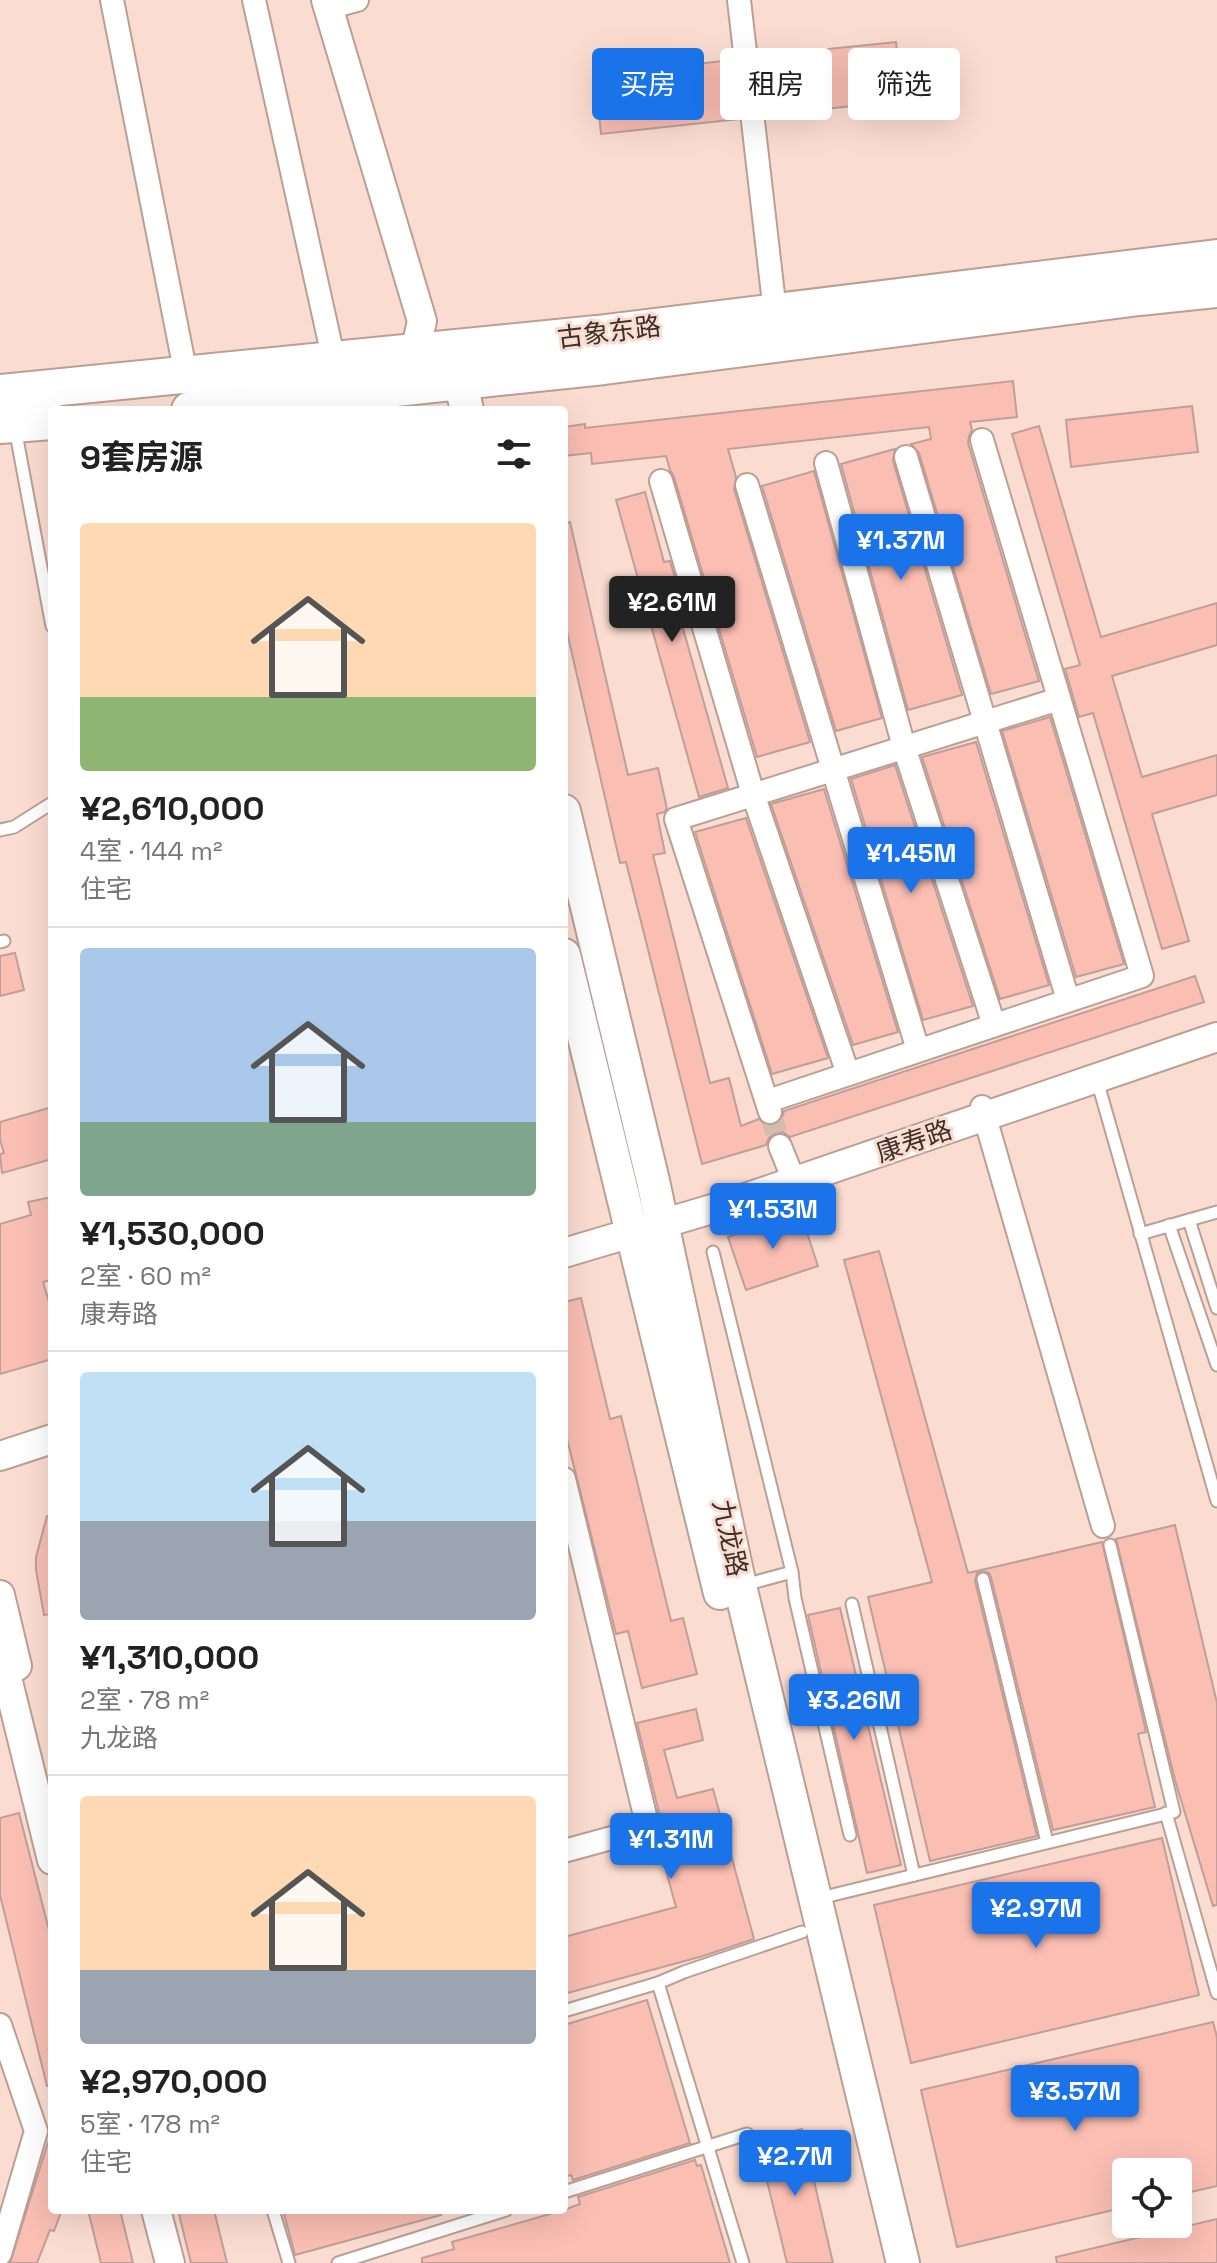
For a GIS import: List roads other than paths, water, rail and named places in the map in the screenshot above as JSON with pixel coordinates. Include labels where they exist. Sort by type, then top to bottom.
[{"type":"main road","name":"古象东路","points":[[460,380],[597,334],[1217,258]]},
{"type":"main road","name":"古象东路","points":[[75,406],[188,393],[423,383],[604,366],[1217,289]]},
{"type":"main road","name":"古象东路","points":[[188,393],[334,361],[423,383]]},
{"type":"main road","name":"古象东路","points":[[5,414],[48,409]]},
{"type":"main road","points":[[5,414],[48,420]]},
{"type":"main road","name":"九龙路","points":[[568,831],[646,1222],[802,1932],[881,2263]]},
{"type":"main road","name":"九龙路","points":[[568,968],[646,1222],[740,1586],[903,2263]]},
{"type":"street","points":[[112,0],[188,393]]},
{"type":"street","points":[[254,0],[334,361]]},
{"type":"street","points":[[357,0],[327,4],[422,321],[423,383]]},
{"type":"street","points":[[739,0],[775,312]]},
{"type":"street","points":[[982,440],[1142,976],[848,1074],[769,1106],[676,819],[1059,699]]},
{"type":"street","points":[[906,457],[1068,1000]]},
{"type":"street","points":[[826,463],[904,747],[994,1025]]},
{"type":"street","points":[[661,481],[753,794],[848,1074]]},
{"type":"street","points":[[747,485],[918,1050]]},
{"type":"street","name":"康寿路","points":[[568,1251],[788,1166],[983,1112],[1095,1073],[1217,1025]]},
{"type":"street","name":"康寿路","points":[[1095,1073],[1217,1037]]},
{"type":"street","points":[[983,1112],[1107,1536]]},
{"type":"street","name":"康寿路","points":[[568,1241],[646,1222]]},
{"type":"street","points":[[0,1444],[48,1428]]},
{"type":"street","points":[[0,1456],[48,1440]]},
{"type":"street","points":[[568,1496],[648,1828],[568,1850]]},
{"type":"street","points":[[0,1595],[48,1790]]},
{"type":"street","points":[[0,1649],[48,1844]]},
{"type":"street","points":[[0,2025],[36,2131],[0,2254]]},
{"type":"street","points":[[144,2214],[157,2263]]},
{"type":"street","points":[[157,2214],[170,2263]]},
{"type":"lane","points":[[5,414],[48,608]]},
{"type":"lane","points":[[0,830],[14,827],[48,806]]},
{"type":"lane","points":[[1095,1073],[1217,1501]]},
{"type":"lane","points":[[1140,1234],[1217,1212]]},
{"type":"lane","points":[[1189,1220],[1217,1308]]},
{"type":"lane","points":[[1169,1225],[1217,1365]]},
{"type":"lane","points":[[713,1252],[792,1572],[795,1598],[850,1835]]},
{"type":"lane","points":[[816,1899],[1174,1812],[1107,1536]]},
{"type":"lane","points":[[740,1586],[792,1572]]},
{"type":"lane","points":[[983,1579],[1047,1842]]},
{"type":"lane","points":[[852,1604],[914,1875]]},
{"type":"lane","points":[[1166,1813],[1217,1993]]},
{"type":"lane","points":[[568,2010],[658,1983],[802,1932]]},
{"type":"lane","points":[[658,1983],[743,2263]]},
{"type":"lane","points":[[568,2191],[747,2134]]},
{"type":"lane","points":[[274,2214],[289,2263]]},
{"type":"lane","points":[[338,2263],[493,2214]]},
{"type":"tunnel","points":[[770,1112],[780,1146]]}]
